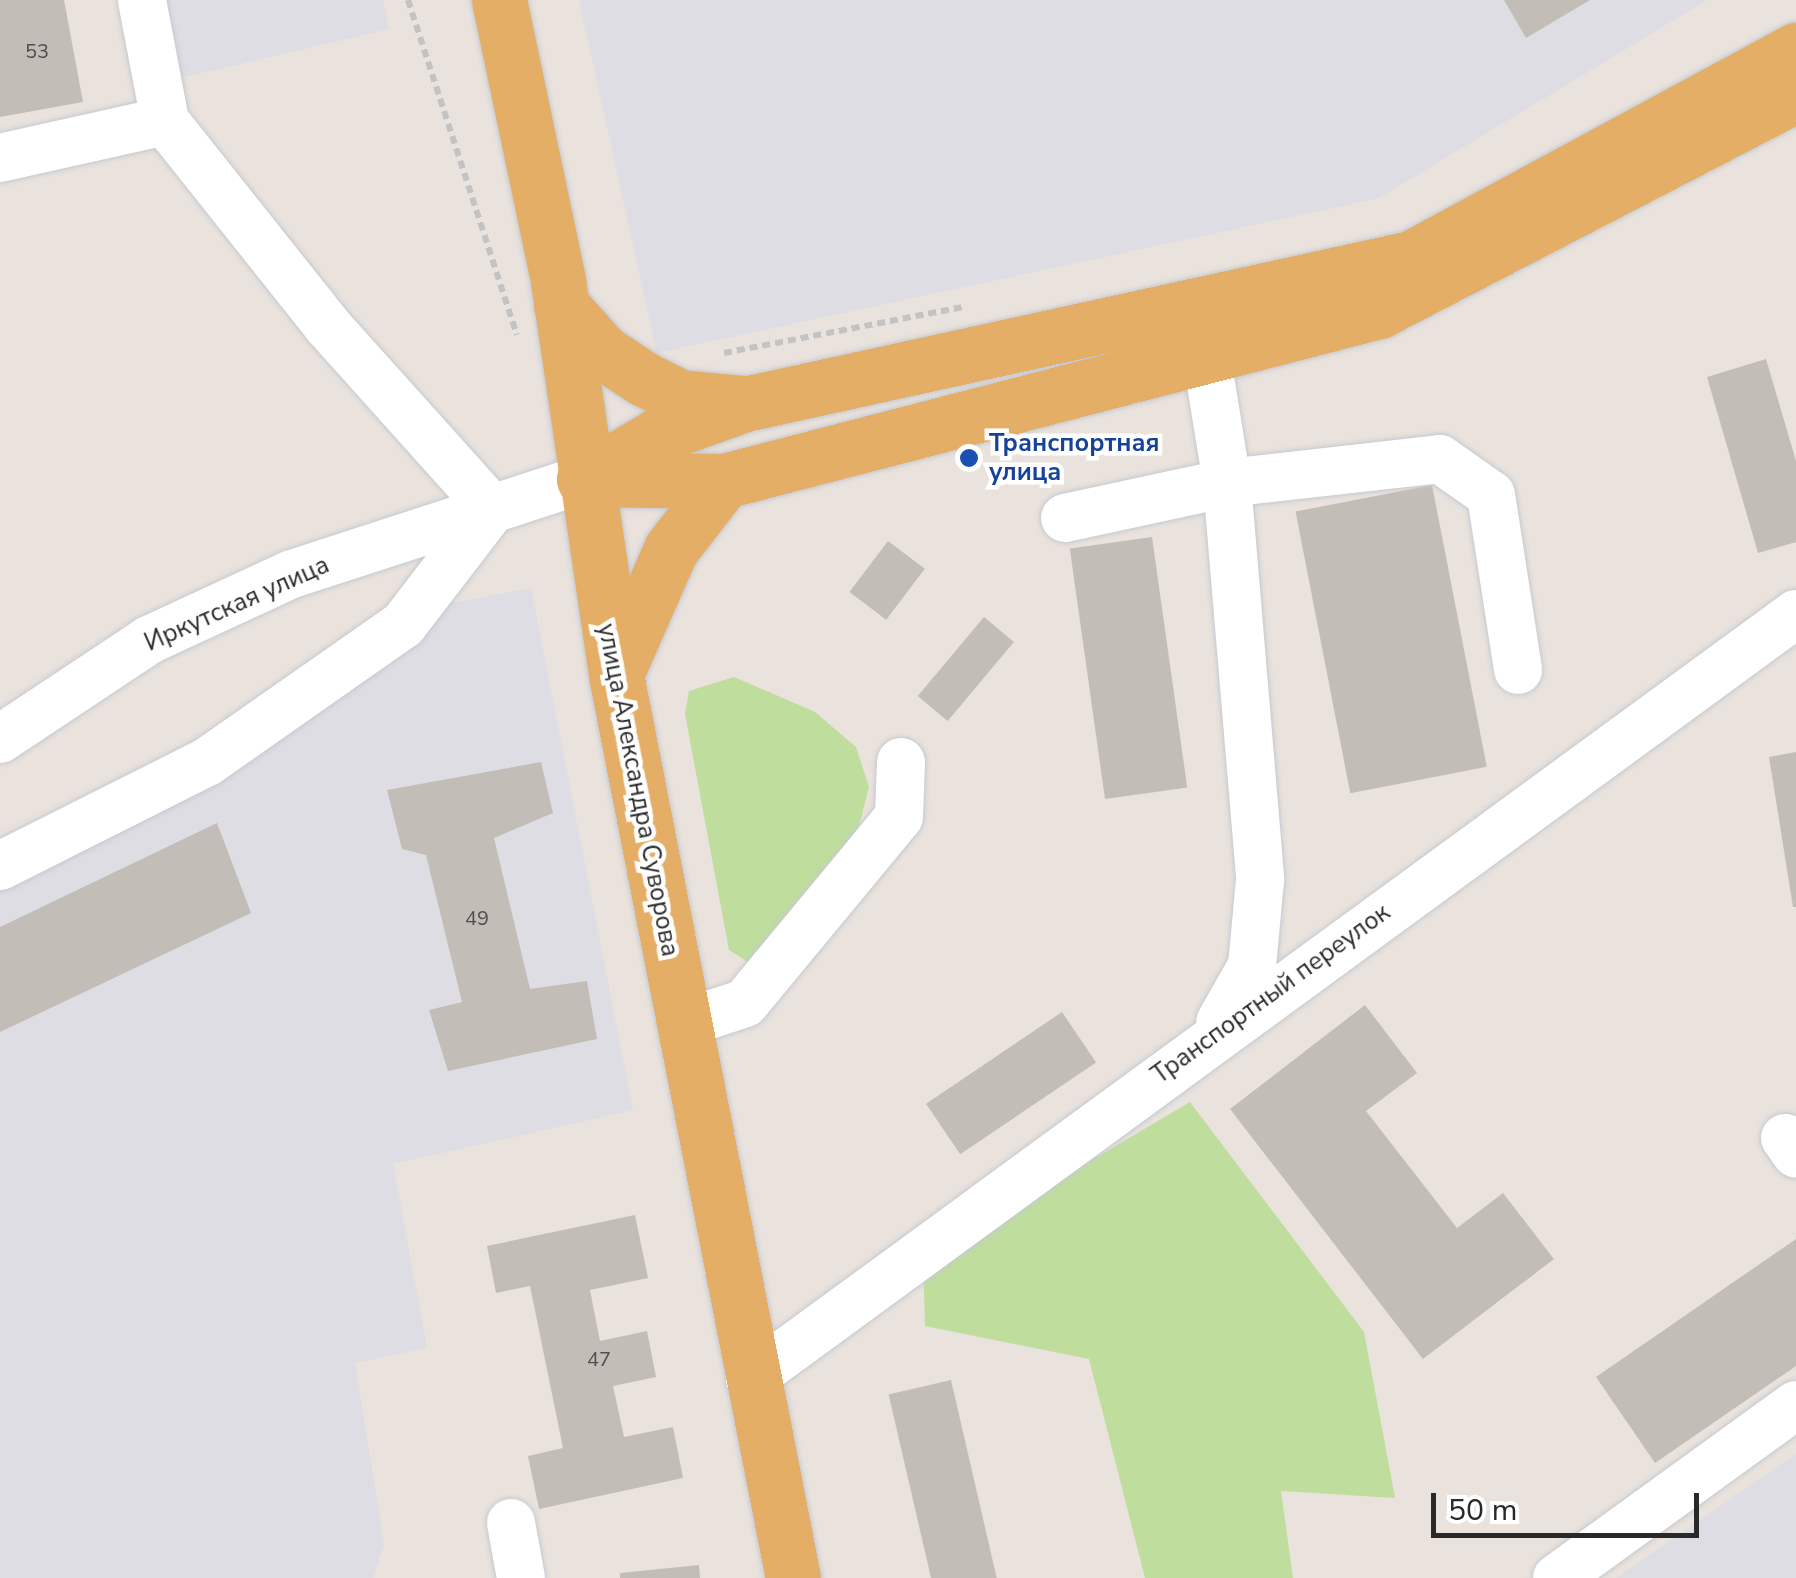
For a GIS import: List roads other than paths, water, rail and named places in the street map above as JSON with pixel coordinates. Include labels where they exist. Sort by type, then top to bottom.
[{"type":"main road","name":"улица Александра Суворова","points":[[499,0],[561,304],[616,680],[750,1379],[793,1578]]},
{"type":"main road","points":[[584,479],[658,436],[745,404],[1410,258],[1796,50]]},
{"type":"main road","points":[[584,479],[724,481],[1380,312],[1465,275],[1796,95]]},
{"type":"main road","points":[[561,304],[603,352],[644,378],[680,397],[745,404]]},
{"type":"main road","points":[[616,680],[657,576],[724,481]]},
{"type":"street","points":[[142,0],[165,121],[327,325],[492,510]]},
{"type":"street","points":[[0,158],[165,121]]},
{"type":"street","points":[[1207,359],[1227,483],[1260,880],[1252,966],[1211,1038]]},
{"type":"street","points":[[1065,518],[1227,483],[1440,459],[1490,495],[1518,670]]},
{"type":"street","points":[[0,866],[207,762],[402,625],[492,510],[584,479]]},
{"type":"street","name":"Иркутская улица","points":[[0,739],[149,640],[292,574],[492,510]]},
{"type":"street","name":"Транспортный переулок","points":[[750,1379],[1211,1038],[1796,614]]},
{"type":"street","points":[[682,1024],[745,1003],[900,817],[901,762]]},
{"type":"street","points":[[1557,1578],[1796,1405]]},
{"type":"street","points":[[511,1523],[521,1578]]},
{"type":"place","name":"Транспортная улица","points":[[969,458]]}]
